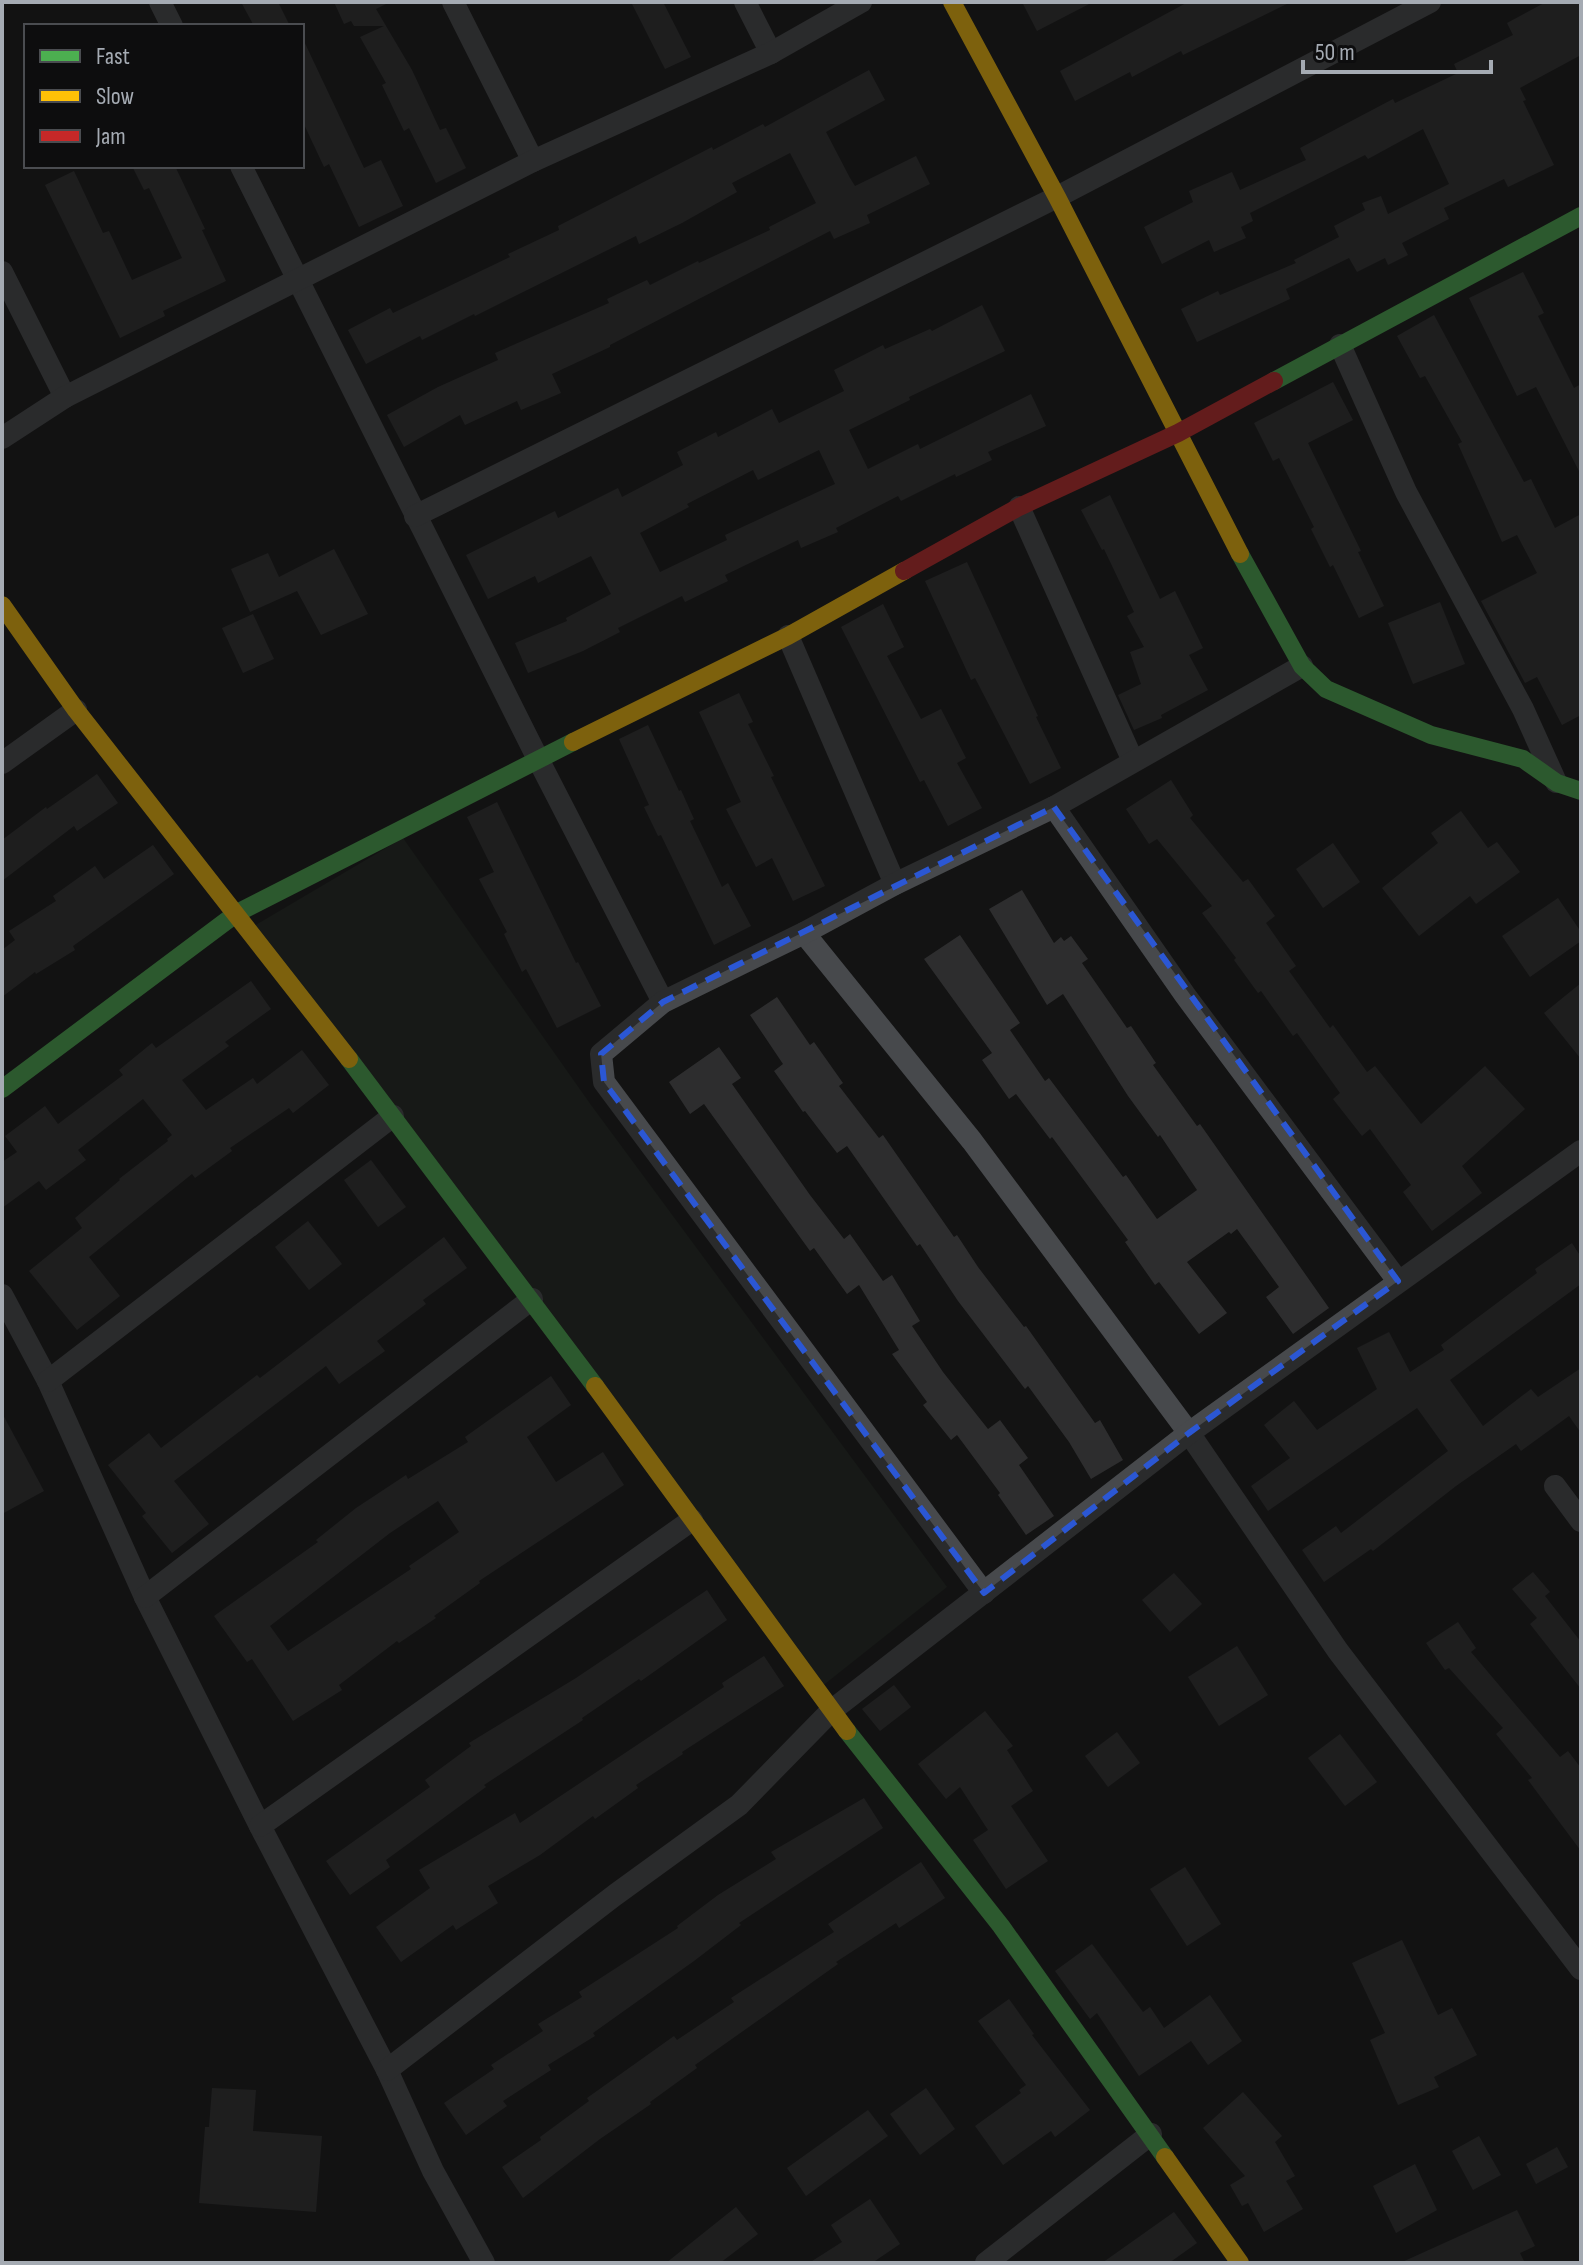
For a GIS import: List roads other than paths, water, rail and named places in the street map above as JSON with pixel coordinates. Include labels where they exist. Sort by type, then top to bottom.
[{"type":"street","points":[[160,2],[171,24]]},
{"type":"street","points":[[453,2],[533,161]]},
{"type":"street","points":[[745,2],[771,53]]},
{"type":"street","points":[[2,438],[65,397],[297,279],[533,161],[771,53],[861,2]]},
{"type":"street","points":[[952,2],[1057,197],[1262,596],[1302,666],[1326,689],[1431,735],[1523,759],[1557,783],[1581,791]]},
{"type":"street","points":[[415,516],[1057,197],[1430,2]]},
{"type":"street","points":[[242,168],[663,1002]]},
{"type":"street","points":[[2,1089],[237,913],[788,636],[1019,507],[1178,433],[1340,345],[1578,225]]},
{"type":"street","points":[[2,272],[65,397]]},
{"type":"street","points":[[1340,345],[1406,492],[1523,709],[1557,783]]},
{"type":"street","points":[[1019,507],[1133,761]]},
{"type":"street","points":[[2,605],[76,710],[237,913],[532,1299],[831,1711],[1001,1926],[1240,2263]]},
{"type":"street","points":[[788,636],[895,884]]},
{"type":"street","points":[[984,1593],[604,1082],[601,1054],[663,1002],[1054,807],[1302,666]]},
{"type":"street","points":[[2,763],[76,710]]},
{"type":"street","points":[[1054,807],[1185,995],[1398,1281]]},
{"type":"street","points":[[804,933],[972,1141],[1189,1433],[1338,1651],[1581,1969]]},
{"type":"street","points":[[48,1381],[393,1116]]},
{"type":"street","points":[[387,2070],[615,1895],[739,1805],[831,1711],[1189,1433],[1581,1151]]},
{"type":"street","points":[[2,1295],[48,1381],[145,1597],[387,2070],[433,2171],[484,2263]]},
{"type":"street","points":[[145,1597],[532,1299]]},
{"type":"street","points":[[1555,1486],[1581,1521]]},
{"type":"street","points":[[260,1826],[692,1520]]},
{"type":"street","points":[[986,2263],[1151,2134]]}]
